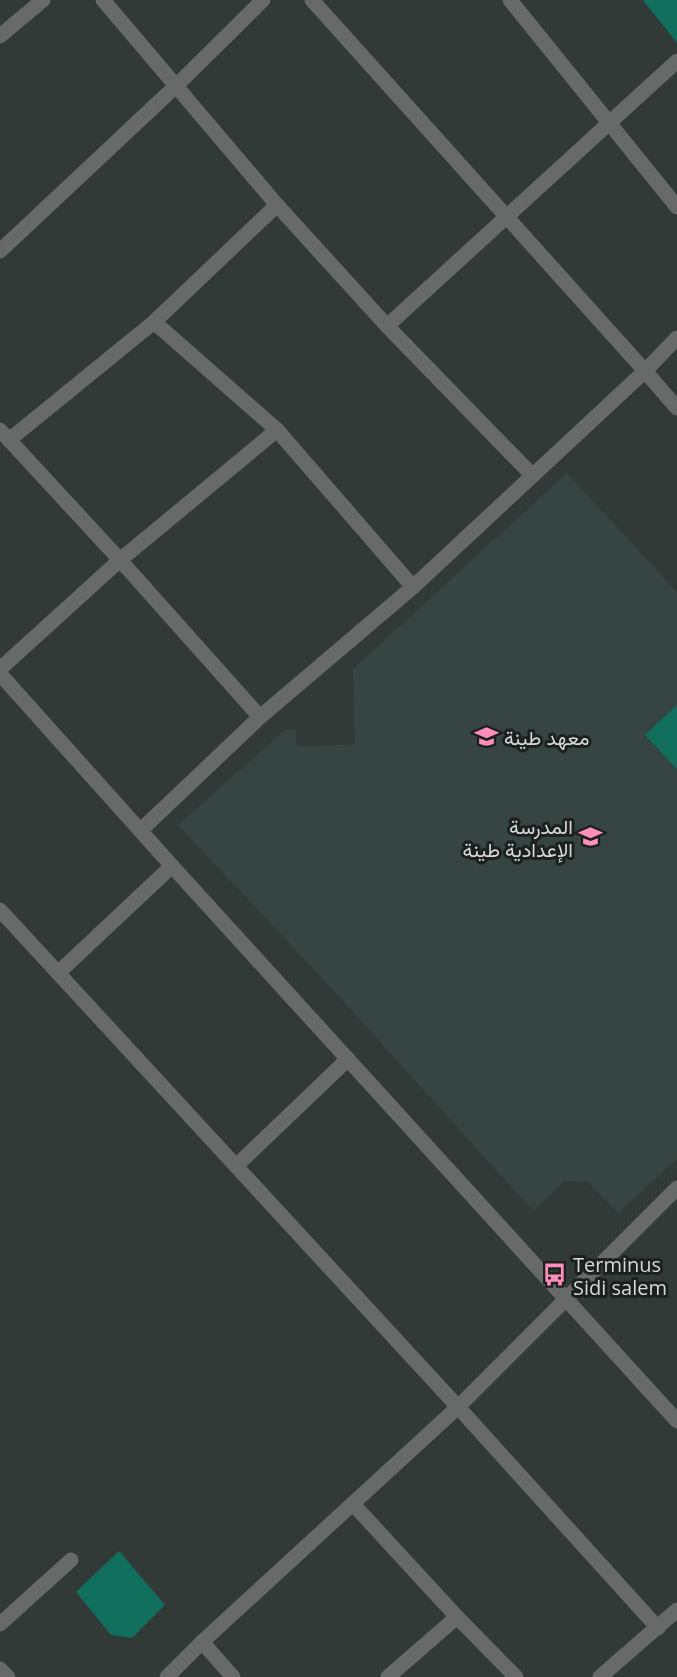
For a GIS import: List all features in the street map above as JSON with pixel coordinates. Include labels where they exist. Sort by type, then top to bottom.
[{"type":"street","points":[[0,36],[43,0]]},
{"type":"street","points":[[104,0],[277,205],[387,326],[532,475]]},
{"type":"street","points":[[0,251],[177,85],[263,0]]},
{"type":"street","points":[[312,0],[677,408]]},
{"type":"street","points":[[514,2],[677,207]]},
{"type":"street","points":[[387,326],[677,61]]},
{"type":"street","points":[[260,717],[5,435],[154,322],[277,205]]},
{"type":"street","points":[[154,322],[277,430],[413,587]]},
{"type":"street","points":[[141,830],[260,717],[413,587],[645,371],[677,338]]},
{"type":"street","points":[[0,669],[120,560],[277,430]]},
{"type":"street","points":[[0,674],[677,1421]]},
{"type":"street","points":[[58,973],[172,866]]},
{"type":"street","points":[[0,910],[458,1407],[658,1628]]},
{"type":"street","points":[[236,1166],[348,1059]]},
{"type":"street","points":[[167,1677],[202,1642],[458,1407],[677,1188]]},
{"type":"street","points":[[353,1504],[516,1677]]},
{"type":"street","points":[[0,1624],[70,1560]]},
{"type":"street","points":[[600,1677],[677,1610]]},
{"type":"street","points":[[388,1677],[457,1617]]},
{"type":"street","points":[[202,1642],[234,1677]]},
{"type":"street","points":[[0,1669],[8,1677]]},
{"type":"shaded area","points":[[567,473],[677,592],[677,1159],[618,1213],[588,1182],[565,1181],[533,1211],[334,991],[178,825],[286,729],[295,729],[297,747],[355,744],[353,669]]},
{"type":"green space","points":[[643,0],[677,0],[677,43]]},
{"type":"green space","points":[[677,705],[677,769],[645,735]]},
{"type":"green space","points":[[119,1551],[165,1605],[132,1638],[111,1635],[76,1592]]},
{"type":"place","name":"معهد طينة","points":[[486,737]]},
{"type":"place","name":"المدرسة الإعدادية طينة","points":[[591,837]]},
{"type":"place","name":"Terminus Sidi salem","points":[[555,1275]]}]
